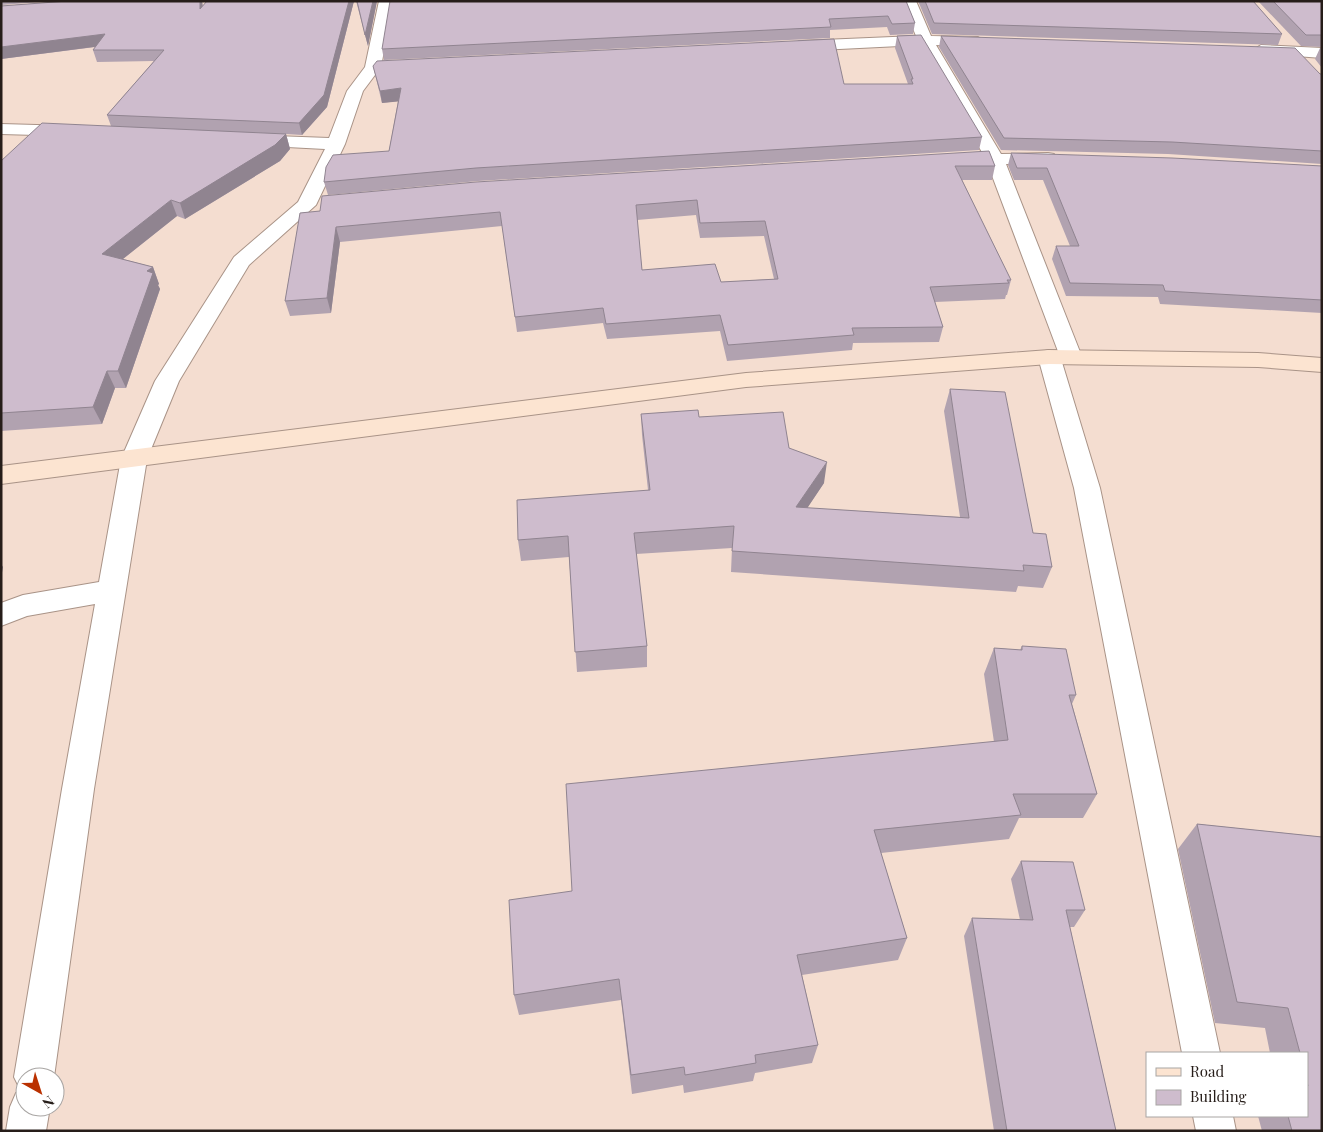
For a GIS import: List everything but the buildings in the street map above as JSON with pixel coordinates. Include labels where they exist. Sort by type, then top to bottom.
[{"type":"street","points":[[36,1067],[78,789],[134,459],[167,381],[204,318],[241,261],[315,204],[355,91],[373,67],[386,1]]},
{"type":"street","points":[[909,1],[925,40],[994,158],[1060,357],[1201,1052]]},
{"type":"street","points":[[1285,39],[1310,66]]},
{"type":"street","points":[[787,47],[925,40],[994,42]]},
{"type":"street","points":[[1248,50],[1322,53]]},
{"type":"street","points":[[373,67],[393,66]]},
{"type":"street","points":[[1,130],[87,132]]},
{"type":"street","points":[[230,139],[336,144]]},
{"type":"street","points":[[935,161],[994,158],[1070,158]]},
{"type":"street","points":[[1,476],[746,380],[1060,357],[1258,360],[1322,364]]},
{"type":"street","points":[[1,616],[23,606],[106,591]]},
{"type":"street","points":[[26,1131],[28,1117]]},
{"type":"street","points":[[1213,1117],[1216,1131]]}]
